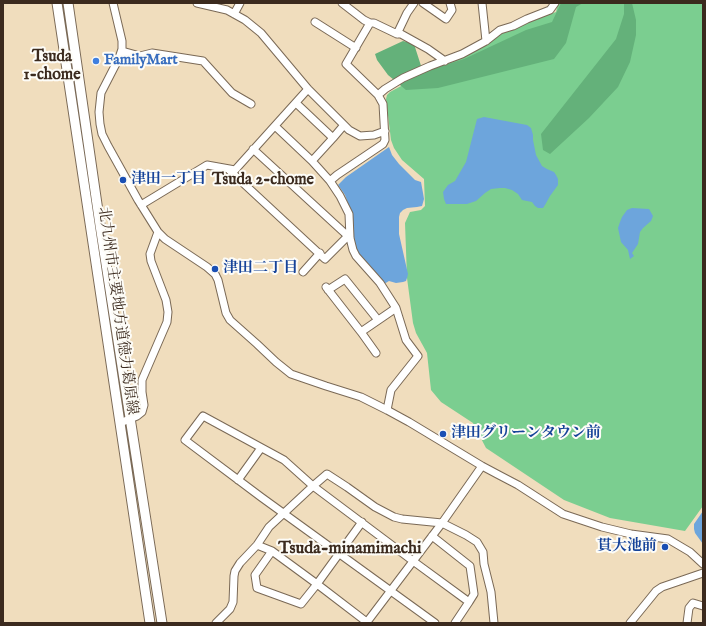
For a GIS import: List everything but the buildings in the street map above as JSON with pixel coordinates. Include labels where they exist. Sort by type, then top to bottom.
[{"type":"main road","name":"北九州市主要地方道徳力葛原線","points":[[57,3],[150,623]]},
{"type":"main road","name":"北九州市主要地方道徳力葛原線","points":[[68,3],[100,225],[162,623]]},
{"type":"street","points":[[113,3],[122,41],[122,51],[101,93],[99,112],[102,134],[141,205],[158,232],[165,239],[215,274],[218,280],[226,313],[230,320],[291,374],[361,397],[387,410],[482,466],[518,485],[563,514],[602,527],[631,534],[668,539],[690,552],[703,564]]},
{"type":"street","points":[[197,3],[227,10],[245,20],[261,33],[308,90],[349,130],[360,136],[374,135],[385,131]]},
{"type":"street","points":[[234,14],[240,3]]},
{"type":"street","points":[[342,3],[364,20],[400,34],[428,49],[445,61]]},
{"type":"street","points":[[397,34],[407,13],[414,3]]},
{"type":"street","points":[[426,4],[446,19],[452,10],[450,3]]},
{"type":"street","points":[[482,3],[486,41]]},
{"type":"street","points":[[378,95],[403,78],[462,54],[486,41],[500,30],[550,10],[555,3]]},
{"type":"street","points":[[314,22],[356,48]]},
{"type":"street","points":[[330,181],[383,144],[385,140],[383,104],[378,95],[346,64],[370,23]]},
{"type":"street","points":[[122,51],[140,56],[152,53],[203,61],[232,93],[251,104]]},
{"type":"street","points":[[141,205],[207,165],[234,170],[308,90]]},
{"type":"street","points":[[296,103],[333,138]]},
{"type":"street","points":[[312,161],[344,125]]},
{"type":"street","points":[[275,126],[312,161],[330,181],[340,196],[349,214],[349,237],[353,250],[356,256],[380,282],[396,308],[406,340],[418,356],[391,390],[387,410]]},
{"type":"street","points":[[253,150],[349,237]]},
{"type":"street","points":[[228,168],[326,259],[349,237]]},
{"type":"street","points":[[120,423],[137,416],[142,412],[144,405],[142,380],[167,322],[168,312],[166,300],[151,261],[150,254],[158,232]]},
{"type":"street","points":[[304,272],[320,253]]},
{"type":"street","points":[[376,353],[327,289],[345,279],[378,320]]},
{"type":"street","points":[[361,332],[396,308]]},
{"type":"street","points":[[435,623],[185,440],[203,416],[284,460],[313,486],[413,562],[469,602]]},
{"type":"street","points":[[238,480],[261,448]]},
{"type":"street","points":[[257,545],[272,552],[368,623],[482,466]]},
{"type":"street","points":[[216,623],[230,609],[233,602],[234,576],[240,563],[257,545],[269,527],[327,474],[375,507],[394,517],[442,523],[477,542],[482,552],[491,592],[494,623]]},
{"type":"street","points":[[272,552],[255,575],[257,588],[300,604],[317,584],[362,522]]},
{"type":"street","points":[[432,536],[470,566],[474,594],[455,623]]},
{"type":"street","points":[[630,623],[656,591],[662,587],[703,573]]},
{"type":"street","points":[[687,623],[689,608],[693,602],[703,606]]},
{"type":"green space","points":[[558,3],[703,3],[703,506],[685,531],[610,518],[564,500],[486,448],[473,423],[441,402],[431,390],[427,353],[416,333],[413,323],[407,278],[405,223],[410,212],[421,210],[425,206],[424,179],[402,160],[394,148],[391,140],[386,99],[387,95],[501,32],[556,12]]},
{"type":"green space","points":[[561,3],[583,3],[576,7],[566,43],[554,59],[438,88],[406,90],[388,75],[377,60],[375,54],[403,41],[414,44],[423,72],[464,59],[526,30],[552,22]]},
{"type":"green space","points":[[624,3],[632,3],[636,20],[636,35],[630,62],[618,87],[589,118],[550,154],[543,150],[541,134],[616,39],[624,14]]},
{"type":"water","points":[[484,117],[527,125],[531,128],[536,155],[542,166],[554,172],[558,179],[558,185],[543,208],[538,208],[532,202],[522,200],[518,194],[505,188],[491,189],[476,201],[467,204],[446,204],[443,192],[448,185],[455,181],[466,162],[477,119]]},
{"type":"water","points":[[389,147],[392,155],[399,164],[415,180],[421,182],[424,199],[422,206],[407,208],[400,213],[399,217],[399,234],[408,274],[406,281],[396,283],[389,281],[384,284],[354,248],[350,209],[345,195],[338,185],[346,177]]},
{"type":"water","points":[[632,208],[649,209],[653,216],[651,221],[640,232],[638,244],[632,253],[634,256],[630,259],[628,250],[621,242],[618,228],[622,217],[627,210]]},
{"type":"water","points":[[703,511],[703,544],[695,533],[694,524]]},
{"type":"place","name":"FamilyMart","points":[[96,61]]},
{"type":"place","name":"津田一丁目","points":[[123,180]]},
{"type":"place","name":"津田二丁目","points":[[215,269]]},
{"type":"place","name":"津田グリーンタウン前","points":[[443,434]]},
{"type":"place","name":"貫大池前","points":[[665,547]]},
{"type":"district","name":"Tsuda 1-chome","points":[[52,67]]},
{"type":"district","name":"Tsuda 2-chome","points":[[263,181]]},
{"type":"district","name":"Tsuda-minamimachi","points":[[350,550]]}]
